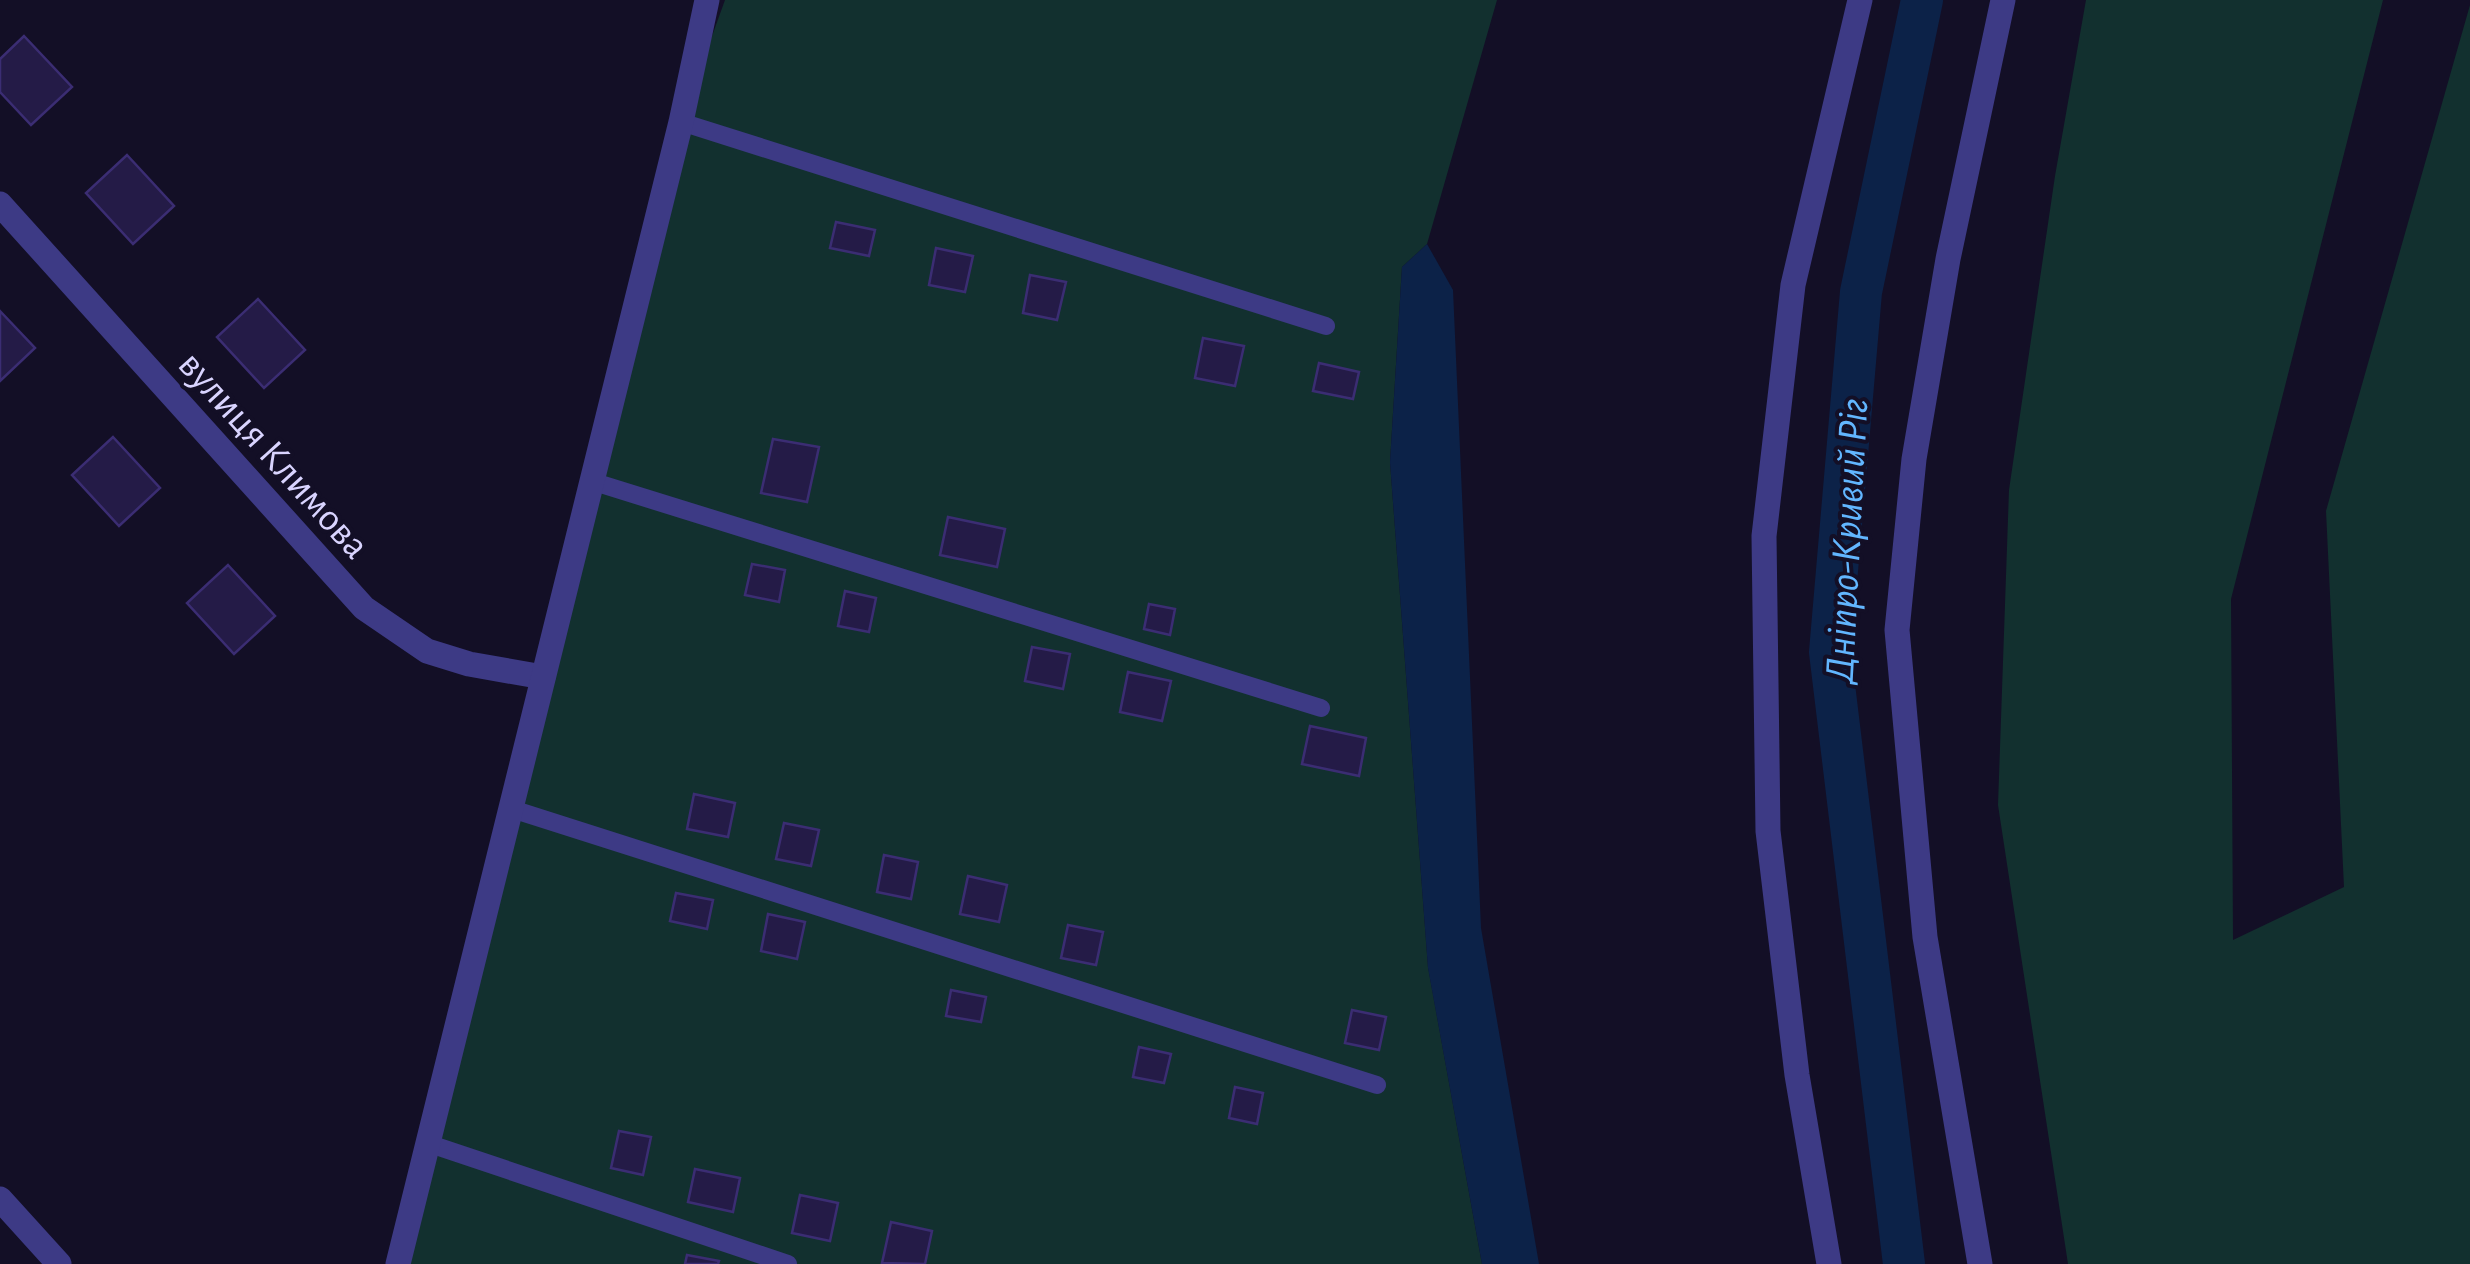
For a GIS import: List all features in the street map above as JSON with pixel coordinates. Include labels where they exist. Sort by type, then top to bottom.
[{"type":"street","points":[[398,1264],[682,122],[707,0]]},
{"type":"street","points":[[1829,1264],[1797,1075],[1768,831],[1764,536],[1794,285],[1860,0]]},
{"type":"street","points":[[1980,1264],[1925,937],[1897,630],[1914,459],[1948,259],[2003,0]]},
{"type":"street","name":"вулиця Климова","points":[[0,204],[364,608],[426,650],[468,664],[543,678]]},
{"type":"street","points":[[0,1199],[60,1264]]},
{"type":"lane","points":[[682,122],[1326,326]]},
{"type":"lane","points":[[591,481],[1321,708]]},
{"type":"lane","points":[[510,808],[1377,1085]]},
{"type":"lane","points":[[427,1143],[788,1264]]},
{"type":"green space","points":[[725,0],[1497,0],[1427,244],[1402,267],[1390,462],[1428,967],[1482,1264],[398,1264],[681,122]]},
{"type":"green space","points":[[2086,0],[2383,0],[2231,599],[2233,940],[2344,887],[2326,511],[2470,5],[2470,1264],[2068,1264],[1998,805],[2009,490],[2055,176]]},
{"type":"water","points":[[1427,244],[1453,290],[1481,928],[1539,1264],[1482,1264],[1428,968],[1390,462],[1402,267]]},
{"type":"building","points":[[24,36],[72,87],[31,125],[0,92],[0,59]]},
{"type":"building","points":[[127,155],[174,206],[133,244],[86,193]]},
{"type":"building","points":[[836,222],[875,230],[869,256],[830,248]]},
{"type":"building","points":[[936,248],[973,256],[965,292],[929,285]]},
{"type":"building","points":[[1030,275],[1066,282],[1057,320],[1023,313]]},
{"type":"building","points":[[258,299],[305,350],[264,388],[217,337]]},
{"type":"building","points":[[0,311],[35,348],[0,381]]},
{"type":"building","points":[[1203,338],[1244,346],[1235,386],[1195,378]]},
{"type":"building","points":[[1319,363],[1359,372],[1353,399],[1313,391]]},
{"type":"building","points":[[113,437],[160,488],[119,526],[72,475]]},
{"type":"building","points":[[773,439],[819,447],[807,502],[761,493]]},
{"type":"building","points":[[948,517],[1005,529],[997,567],[940,555]]},
{"type":"building","points":[[752,564],[785,570],[779,602],[745,595]]},
{"type":"building","points":[[228,565],[275,616],[234,654],[187,603]]},
{"type":"building","points":[[845,591],[876,598],[869,632],[838,626]]},
{"type":"building","points":[[1149,604],[1175,609],[1170,635],[1144,629]]},
{"type":"building","points":[[1032,647],[1070,654],[1063,689],[1025,681]]},
{"type":"building","points":[[1128,672],[1171,681],[1162,721],[1120,712]]},
{"type":"building","points":[[1310,726],[1366,738],[1359,776],[1302,764]]},
{"type":"building","points":[[694,794],[735,803],[728,837],[687,829]]},
{"type":"building","points":[[784,823],[819,830],[811,866],[776,859]]},
{"type":"building","points":[[884,855],[918,862],[911,899],[877,892]]},
{"type":"building","points":[[968,876],[1007,885],[999,922],[960,914]]},
{"type":"building","points":[[676,893],[713,900],[707,929],[670,921]]},
{"type":"building","points":[[768,914],[805,922],[797,959],[761,951]]},
{"type":"building","points":[[1068,925],[1103,932],[1096,965],[1061,958]]},
{"type":"building","points":[[951,990],[986,997],[981,1022],[946,1016]]},
{"type":"building","points":[[1352,1010],[1386,1017],[1379,1050],[1345,1043]]},
{"type":"building","points":[[1139,1047],[1171,1054],[1164,1083],[1133,1077]]},
{"type":"building","points":[[1235,1087],[1263,1093],[1257,1124],[1229,1118]]},
{"type":"building","points":[[619,1131],[651,1137],[643,1175],[611,1168]]},
{"type":"building","points":[[695,1169],[740,1178],[733,1212],[688,1202]]},
{"type":"building","points":[[800,1195],[838,1203],[830,1241],[792,1233]]},
{"type":"building","points":[[891,1222],[932,1231],[925,1264],[882,1263]]},
{"type":"building","points":[[687,1255],[719,1261],[685,1264]]},
{"type":"waterway","name":"Дніпро-Кривий Ріг","points":[[1904,1264],[1830,652],[1861,292],[1922,0]]}]
